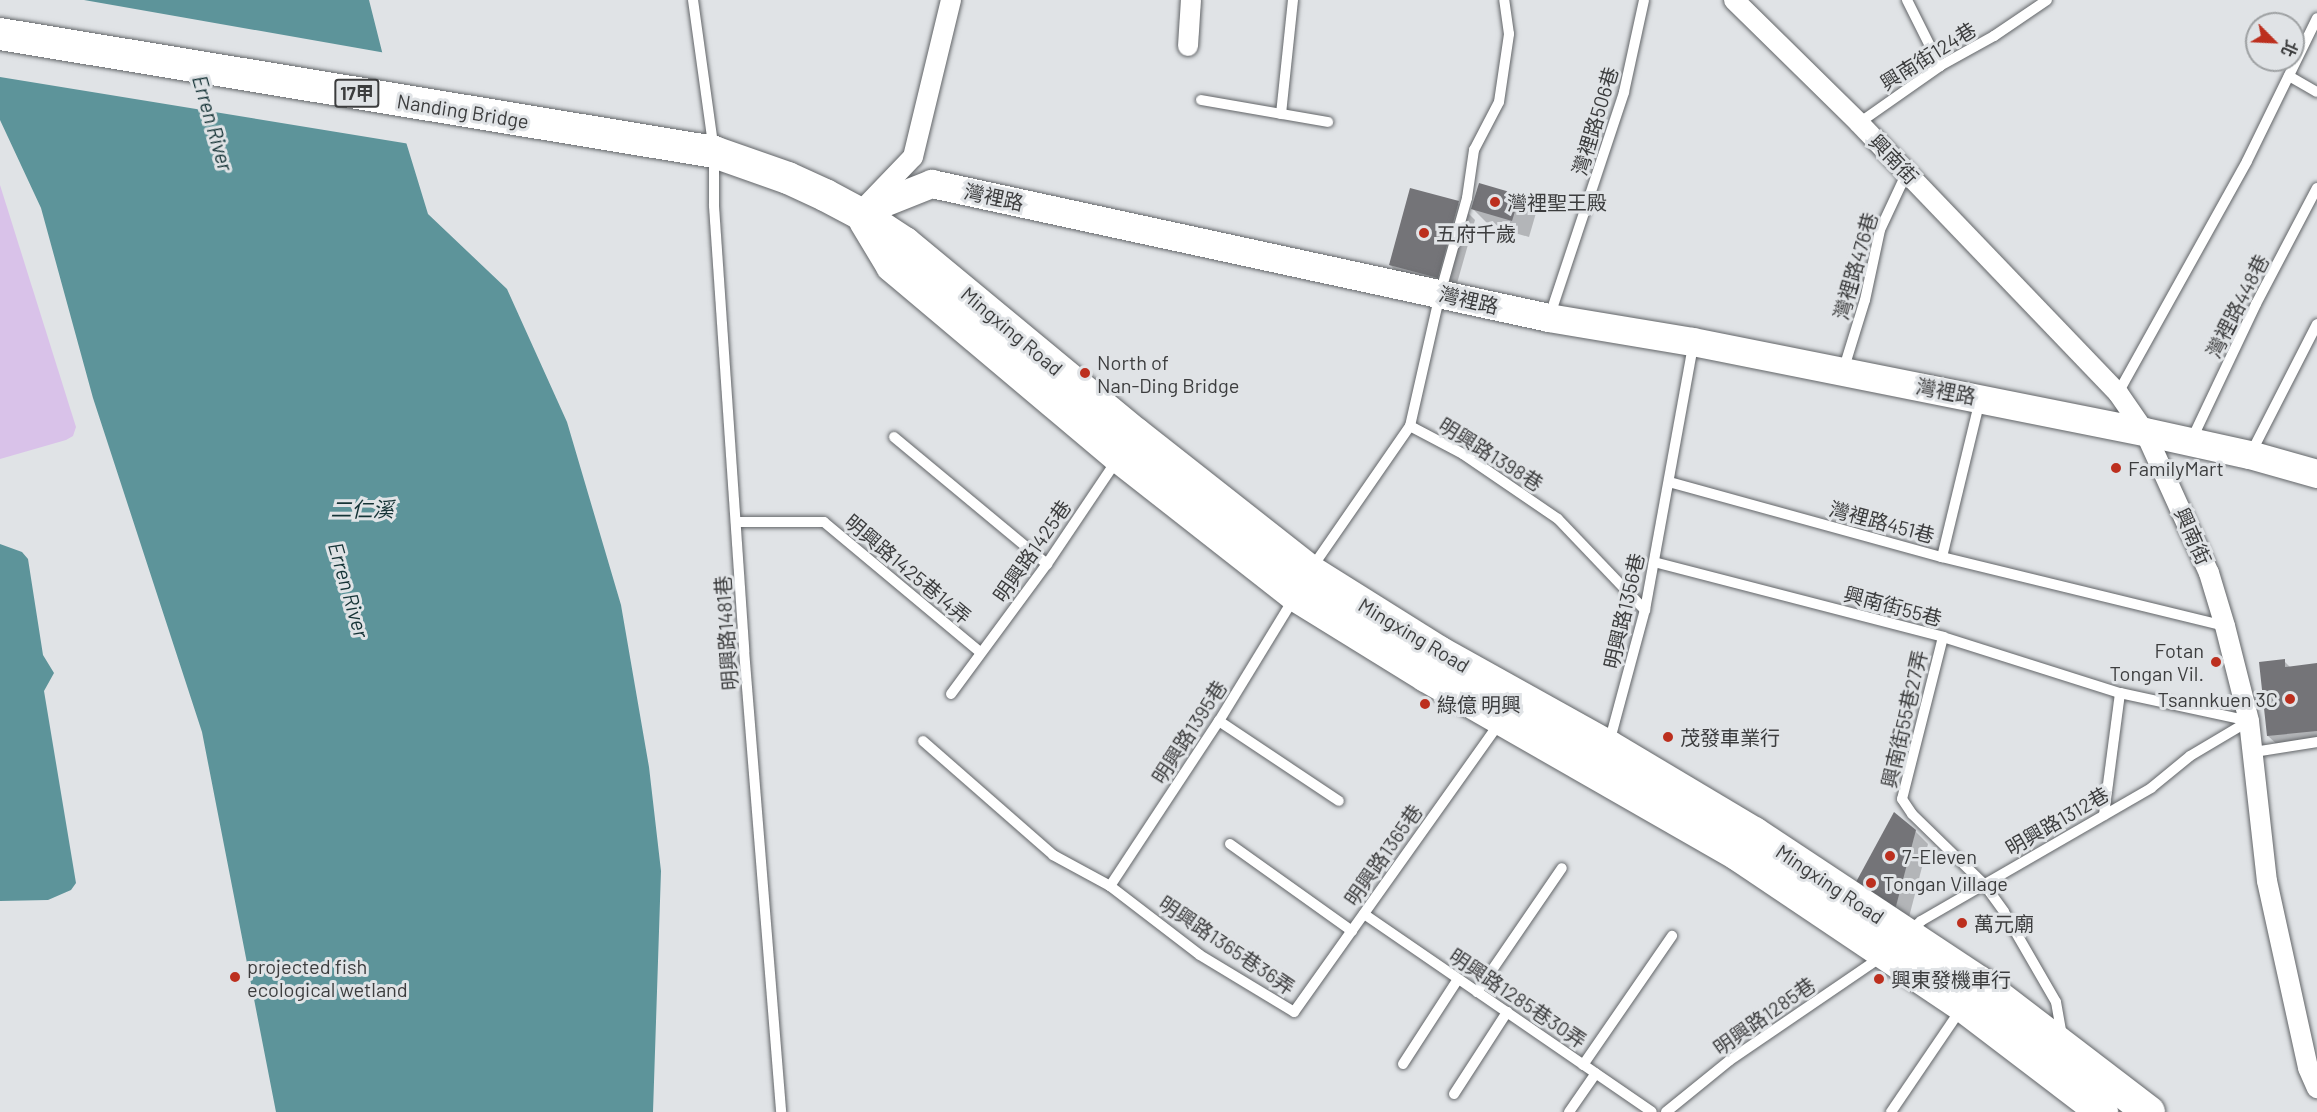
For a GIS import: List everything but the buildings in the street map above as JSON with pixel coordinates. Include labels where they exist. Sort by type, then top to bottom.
[{"type":"main road","name":"Nanding Bridge","points":[[0,34],[714,152]]},
{"type":"main road","name":"Mingxing Road","points":[[714,152],[788,178],[859,213],[905,243],[1136,434],[1302,583],[1440,652],[1608,746],[1754,833],[1896,944],[1963,1006],[2102,1112]]},
{"type":"main road","name":"Mingxing Road","points":[[859,213],[892,266],[1119,457],[1502,719],[1896,944],[1979,982],[2149,1112]]},
{"type":"street","points":[[859,213],[913,157],[951,0]]},
{"type":"street","points":[[1188,46],[1191,0]]},
{"type":"street","name":"興南街","points":[[1734,0],[1859,123],[2118,393],[2145,432],[2209,573],[2225,626],[2249,721],[2267,881],[2308,1068],[2317,1088]]},
{"type":"street","name":"灣裡路","points":[[859,213],[932,184],[1549,318],[1694,342],[2145,432],[2250,455],[2317,474]]},
{"type":"lane","points":[[693,0],[714,152]]},
{"type":"lane","points":[[1281,114],[1293,0]]},
{"type":"lane","points":[[1410,426],[1440,294],[1467,198],[1474,150],[1499,102],[1509,34],[1504,0]]},
{"type":"lane","name":"灣裡路506巷","points":[[1549,318],[1624,92],[1644,0]]},
{"type":"lane","points":[[1907,0],[1940,66]]},
{"type":"lane","name":"興南街124巷","points":[[1859,123],[1940,66],[1994,36],[2047,0]]},
{"type":"lane","points":[[2118,393],[2247,161],[2317,18]]},
{"type":"lane","points":[[2289,76],[2317,92]]},
{"type":"lane","points":[[1201,100],[1328,122]]},
{"type":"lane","name":"明興路1481巷","points":[[714,152],[714,206],[781,1112]]},
{"type":"lane","name":"灣裡路476巷","points":[[1843,371],[1865,300],[1880,230],[1906,172]]},
{"type":"lane","name":"灣裡路448巷","points":[[2191,442],[2256,304],[2317,188]]},
{"type":"lane","points":[[2250,455],[2317,324]]},
{"type":"lane","points":[[1669,482],[1694,342]]},
{"type":"lane","points":[[1942,557],[1980,398]]},
{"type":"lane","name":"明興路1398巷","points":[[1302,583],[1410,426],[1463,454],[1558,519],[1645,610]]},
{"type":"lane","points":[[894,437],[1047,564]]},
{"type":"lane","name":"明興路1425巷","points":[[951,694],[1047,564],[1119,457]]},
{"type":"lane","name":"灣裡路451巷","points":[[1669,482],[1942,557],[2225,626]]},
{"type":"lane","name":"明興路1356巷","points":[[1608,746],[1645,610],[1669,482]]},
{"type":"lane","name":"明興路1425巷14弄","points":[[737,522],[824,522],[981,653]]},
{"type":"lane","name":"興南街55巷","points":[[1654,562],[1942,637],[2120,693],[2249,721]]},
{"type":"lane","name":"明興路1395巷","points":[[1110,886],[1219,721],[1302,583]]},
{"type":"lane","name":"興南街55巷27弄","points":[[1942,637],[1902,799],[1912,814],[1984,884]]},
{"type":"lane","points":[[2104,815],[2120,693]]},
{"type":"lane","name":"明興路1365巷","points":[[1294,1012],[1502,719]]},
{"type":"lane","points":[[1219,721],[1339,801]]},
{"type":"lane","name":"明興路1312巷","points":[[1896,944],[1921,921],[2151,788],[2190,756],[2249,721]]},
{"type":"lane","points":[[923,741],[1053,855],[1110,886]]},
{"type":"lane","points":[[2254,753],[2317,742]]},
{"type":"lane","points":[[1230,844],[1352,930]]},
{"type":"lane","points":[[1477,992],[1562,868]]},
{"type":"lane","points":[[1984,884],[2032,958],[2055,1002],[2063,1045]]},
{"type":"lane","name":"明興路1365巷36弄","points":[[1110,886],[1200,955],[1294,1012]]},
{"type":"lane","name":"明興路1285巷30弄","points":[[1364,914],[1652,1112]]},
{"type":"lane","points":[[1583,1065],[1672,936]]},
{"type":"lane","name":"明興路1285巷","points":[[1666,1112],[1730,1060],[1896,944]]},
{"type":"lane","points":[[1403,1064],[1458,979]]},
{"type":"lane","points":[[1891,1112],[1963,1006]]},
{"type":"lane","points":[[1454,1094],[1507,1012]]},
{"type":"lane","points":[[1569,1112],[1596,1074]]},
{"type":"shaded area","points":[[0,185],[76,427],[73,436],[66,440],[0,459]]},
{"type":"water","name":"二仁溪","points":[[0,0],[369,0],[399,119],[428,214],[507,289],[567,422],[621,605],[649,767],[661,871],[653,1112],[276,1112],[202,732],[93,398],[41,208],[0,120]]},
{"type":"water","points":[[0,544],[22,552],[28,559],[43,655],[54,673],[44,691],[76,883],[71,890],[48,900],[0,901]]},
{"type":"pier","points":[[0,0],[84,0],[386,53],[410,144],[0,77]]},
{"type":"place","name":"灣裡聖王殿","points":[[1495,202]]},
{"type":"place","name":"五府千歲","points":[[1424,233]]},
{"type":"place","name":"North of Nan-Ding Bridge","points":[[1085,373]]},
{"type":"place","name":"FamilyMart","points":[[2116,468]]},
{"type":"place","name":"Fotan Tongan Vil.","points":[[2216,662]]},
{"type":"place","name":"Tsannkuen 3C","points":[[2290,699]]},
{"type":"place","name":"綠億 明興","points":[[1425,704]]},
{"type":"place","name":"茂發車業行","points":[[1668,737]]},
{"type":"place","name":"7-Eleven","points":[[1890,856]]},
{"type":"place","name":"Tongan Village","points":[[1871,883]]},
{"type":"place","name":"萬元廟","points":[[1962,923]]},
{"type":"place","name":"projected fish ecological wetland","points":[[235,977]]},
{"type":"place","name":"興東發機車行","points":[[1879,979]]},
{"type":"water label","name":"Erren River","points":[[213,123]]},
{"type":"water label","name":"Erren River","points":[[349,590]]}]
